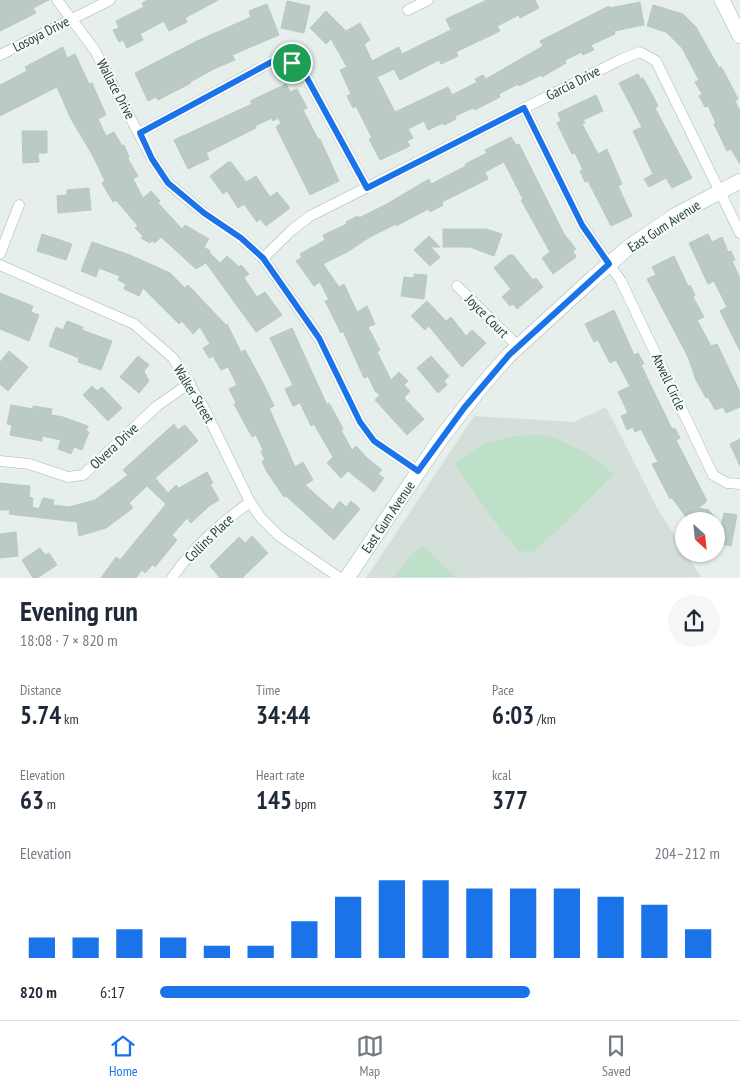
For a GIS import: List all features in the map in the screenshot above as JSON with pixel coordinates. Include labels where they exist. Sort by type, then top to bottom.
[{"type":"street","name":"Wallace Drive","points":[[56,0],[94,48],[152,159],[168,183],[204,213],[241,238],[263,258],[319,338],[360,422],[374,441],[418,471]]},
{"type":"street","name":"Losoya Drive","points":[[0,55],[110,0]]},
{"type":"street","points":[[408,10],[428,0]]},
{"type":"street","points":[[722,0],[740,36]]},
{"type":"street","name":"Garcia Drive","points":[[263,258],[292,230],[310,216],[620,60],[640,52],[656,61],[720,191]]},
{"type":"street","points":[[140,133],[277,59],[292,63],[302,69],[367,188]]},
{"type":"street","name":"Atwell Circle","points":[[524,108],[582,225],[621,281],[713,475],[727,482],[740,484]]},
{"type":"street","name":"East Gum Avenue","points":[[347,578],[418,471],[469,402],[518,346],[629,247],[676,216],[740,181]]},
{"type":"street","points":[[720,191],[740,233]]},
{"type":"street","points":[[0,254],[20,205]]},
{"type":"street","name":"Walker Street","points":[[0,265],[134,324],[173,358],[190,383],[250,502],[261,518],[279,536],[340,578]]},
{"type":"street","name":"Joyce Court","points":[[457,286],[518,346]]},
{"type":"street","name":"Olvera Drive","points":[[0,460],[29,464],[68,477],[75,478],[83,475],[157,406],[190,383]]},
{"type":"street","name":"Collins Place","points":[[172,578],[184,561],[206,538],[250,502]]},
{"type":"shaded area","points":[[606,407],[656,506],[675,536],[675,562],[691,562],[701,577],[366,578],[474,416],[574,422]]},
{"type":"green space","points":[[540,435],[551,437],[570,445],[588,455],[614,474],[577,512],[533,552],[519,551],[494,521],[455,464],[474,450],[494,441],[516,436]]},
{"type":"green space","points":[[422,545],[456,577],[394,577],[405,562]]},
{"type":"building","points":[[0,0],[49,0],[33,8],[36,13],[0,31]]},
{"type":"building","points":[[148,0],[218,0],[185,18],[187,22],[169,31],[164,21],[140,34],[143,40],[127,48],[123,40],[119,42],[113,30],[119,28],[116,21],[144,7],[142,3]]},
{"type":"building","points":[[487,0],[535,0],[539,8],[520,18],[519,15],[497,26],[500,31],[456,52],[458,56],[441,64],[439,60],[400,80],[394,69],[377,77],[395,112],[448,87],[452,95],[477,82],[475,79],[483,75],[486,79],[543,46],[540,41],[609,6],[610,8],[640,2],[644,25],[614,31],[615,34],[591,45],[594,50],[583,55],[582,52],[565,60],[566,63],[542,77],[541,75],[519,86],[518,84],[499,94],[500,97],[475,110],[473,108],[455,116],[456,119],[444,125],[443,123],[428,130],[424,121],[408,129],[413,138],[407,141],[410,146],[380,160],[369,139],[372,138],[356,106],[353,108],[347,96],[351,94],[340,70],[347,67],[331,39],[326,44],[310,28],[326,11],[346,31],[360,23],[370,40],[364,44],[372,61],[399,47],[402,54],[451,30],[446,19]]},
{"type":"building","points":[[287,1],[310,6],[304,33],[281,28]]},
{"type":"building","points":[[267,4],[279,35],[232,55],[235,60],[216,68],[158,100],[156,97],[148,101],[135,73],[197,41],[251,17],[249,11]]},
{"type":"building","points":[[653,5],[683,14],[696,27],[719,68],[721,67],[729,81],[738,99],[735,101],[740,111],[740,164],[731,149],[727,151],[708,106],[705,107],[699,96],[702,94],[695,82],[699,80],[682,48],[666,32],[647,26]]},
{"type":"building","points":[[63,47],[67,58],[75,54],[89,84],[92,83],[106,115],[98,119],[106,136],[114,132],[122,146],[124,145],[129,157],[127,157],[138,176],[133,179],[143,198],[151,191],[160,201],[158,203],[182,229],[185,225],[209,239],[204,247],[220,263],[227,256],[239,267],[241,265],[249,274],[244,278],[257,297],[265,292],[282,315],[256,332],[206,263],[196,269],[161,237],[155,243],[152,241],[150,243],[141,238],[143,236],[135,228],[138,226],[116,200],[113,202],[102,183],[105,181],[71,119],[57,87],[0,116],[0,85],[27,71],[25,67]]},
{"type":"building","points":[[638,74],[641,79],[643,78],[653,96],[658,106],[655,108],[692,178],[672,188],[666,178],[649,187],[644,179],[653,174],[633,131],[642,127],[619,83]]},
{"type":"building","points":[[286,84],[290,92],[297,89],[307,108],[303,110],[318,139],[320,139],[339,181],[310,195],[276,127],[281,123],[278,118],[273,121],[272,118],[255,126],[256,128],[206,153],[209,159],[188,169],[174,140],[252,104],[250,101]]},
{"type":"building","points":[[596,95],[603,111],[583,120],[585,123],[582,124],[598,154],[607,149],[622,184],[618,186],[632,216],[611,226],[588,181],[585,182],[580,171],[583,170],[575,153],[572,154],[557,123],[561,121],[558,113]]},
{"type":"building","points":[[22,131],[47,131],[47,153],[38,153],[39,162],[23,163]]},
{"type":"building","points":[[511,137],[516,145],[519,144],[564,234],[576,249],[573,251],[576,257],[553,274],[542,258],[550,252],[521,200],[523,199],[504,162],[485,172],[488,179],[442,202],[443,205],[430,212],[428,209],[396,226],[396,224],[323,264],[339,287],[344,284],[357,312],[367,306],[375,324],[368,327],[380,350],[377,352],[391,380],[399,372],[408,381],[404,385],[410,391],[404,398],[424,419],[407,435],[375,400],[380,395],[375,391],[368,376],[364,378],[343,331],[341,333],[325,301],[329,300],[320,282],[314,286],[296,261],[302,257],[300,254],[325,240],[323,235],[347,224],[346,222],[358,216],[359,218],[385,205],[429,179],[431,184],[466,166],[465,164],[487,153],[485,150]]},
{"type":"building","points":[[228,162],[231,162],[246,182],[256,176],[270,197],[277,192],[290,208],[266,226],[260,219],[257,222],[244,204],[238,208],[227,191],[223,194],[210,176]]},
{"type":"building","points":[[89,188],[91,210],[58,213],[57,196],[67,195],[67,190]]},
{"type":"building","points":[[443,229],[486,229],[502,234],[494,256],[470,247],[443,247]]},
{"type":"building","points":[[42,234],[72,244],[66,260],[37,251]]},
{"type":"building","points":[[708,234],[712,242],[722,237],[728,252],[731,251],[735,260],[732,261],[740,278],[740,351],[720,311],[727,307],[714,281],[708,284],[689,243]]},
{"type":"building","points":[[429,236],[440,247],[431,247],[440,257],[430,266],[414,250]]},
{"type":"building","points":[[92,242],[130,255],[170,273],[185,288],[188,285],[227,324],[241,352],[245,350],[274,406],[269,408],[295,467],[303,462],[313,480],[305,485],[333,510],[340,501],[346,507],[351,501],[360,509],[334,540],[286,496],[284,497],[267,472],[262,461],[265,460],[261,451],[263,450],[256,435],[252,437],[234,404],[236,403],[229,389],[237,385],[228,367],[221,370],[213,356],[209,358],[203,348],[210,344],[200,327],[193,334],[182,321],[179,324],[143,288],[139,296],[124,289],[126,284],[118,280],[120,276],[99,268],[96,277],[81,271]]},
{"type":"building","points":[[509,255],[513,255],[533,280],[536,278],[543,287],[517,309],[513,304],[510,306],[502,297],[511,289],[494,268]]},
{"type":"building","points":[[674,256],[688,286],[690,285],[695,295],[693,297],[704,317],[697,320],[711,346],[717,344],[740,392],[740,407],[726,413],[723,407],[715,410],[708,397],[706,398],[696,380],[688,357],[647,279],[656,275],[652,267]]},
{"type":"building","points":[[414,274],[427,275],[424,299],[401,296],[404,277],[414,278]]},
{"type":"building","points":[[0,293],[33,306],[31,312],[39,315],[29,341],[0,329]]},
{"type":"building","points":[[427,301],[446,321],[451,317],[466,336],[472,330],[486,343],[462,367],[429,326],[425,330],[411,316]]},
{"type":"building","points":[[614,310],[634,355],[638,353],[644,364],[641,365],[672,429],[675,428],[680,438],[676,440],[706,499],[706,502],[698,508],[710,512],[682,512],[672,498],[670,499],[652,464],[658,462],[641,429],[635,432],[633,427],[627,430],[621,416],[628,413],[618,392],[630,386],[616,360],[610,363],[598,340],[594,342],[585,324]]},
{"type":"building","points":[[67,321],[83,327],[82,330],[112,341],[101,370],[78,362],[79,358],[49,346],[56,327],[63,330]]},
{"type":"building","points":[[292,328],[327,405],[329,403],[352,450],[356,446],[382,470],[378,474],[384,478],[374,492],[348,471],[341,478],[327,463],[333,457],[314,424],[311,426],[300,403],[293,406],[285,389],[293,385],[270,338]]},
{"type":"building","points":[[9,351],[28,367],[8,391],[0,384],[0,362]]},
{"type":"building","points":[[138,356],[149,365],[144,371],[149,381],[139,393],[120,377]]},
{"type":"building","points":[[431,356],[449,376],[444,381],[447,385],[438,393],[417,368]]},
{"type":"building","points":[[92,386],[97,391],[102,387],[122,408],[108,421],[83,395]]},
{"type":"building","points":[[11,405],[33,409],[33,406],[52,409],[51,415],[63,417],[88,426],[86,431],[89,432],[82,450],[74,447],[71,454],[58,449],[61,440],[42,436],[42,441],[10,435],[12,425],[7,424]]},
{"type":"building","points":[[174,424],[178,430],[185,425],[198,441],[155,478],[168,493],[176,485],[179,488],[207,472],[213,483],[210,484],[219,500],[209,506],[191,523],[187,518],[172,535],[177,540],[155,567],[153,564],[145,573],[142,570],[136,578],[101,578],[116,557],[120,560],[166,504],[147,486],[129,503],[133,508],[106,528],[79,536],[77,522],[9,514],[10,510],[0,510],[0,483],[30,486],[29,497],[33,498],[32,507],[39,509],[43,498],[54,500],[53,505],[69,507],[95,500],[128,475],[123,470]]},
{"type":"building","points":[[740,439],[740,466],[730,444]]},
{"type":"building","points":[[725,513],[737,515],[731,546],[725,545]]},
{"type":"building","points":[[16,532],[18,556],[0,558],[0,534]]},
{"type":"building","points":[[252,536],[268,553],[242,578],[220,578],[210,566],[239,537],[245,543]]},
{"type":"building","points":[[40,548],[45,555],[49,553],[57,565],[37,578],[33,578],[22,560]]},
{"type":"route","points":[[277,59],[292,63],[302,69],[310,82],[367,188],[524,108],[582,225],[609,264],[534,330],[509,355],[464,408],[418,471],[374,441],[360,422],[319,338],[263,258],[241,238],[204,213],[168,183],[152,159],[140,133],[277,59]]}]
